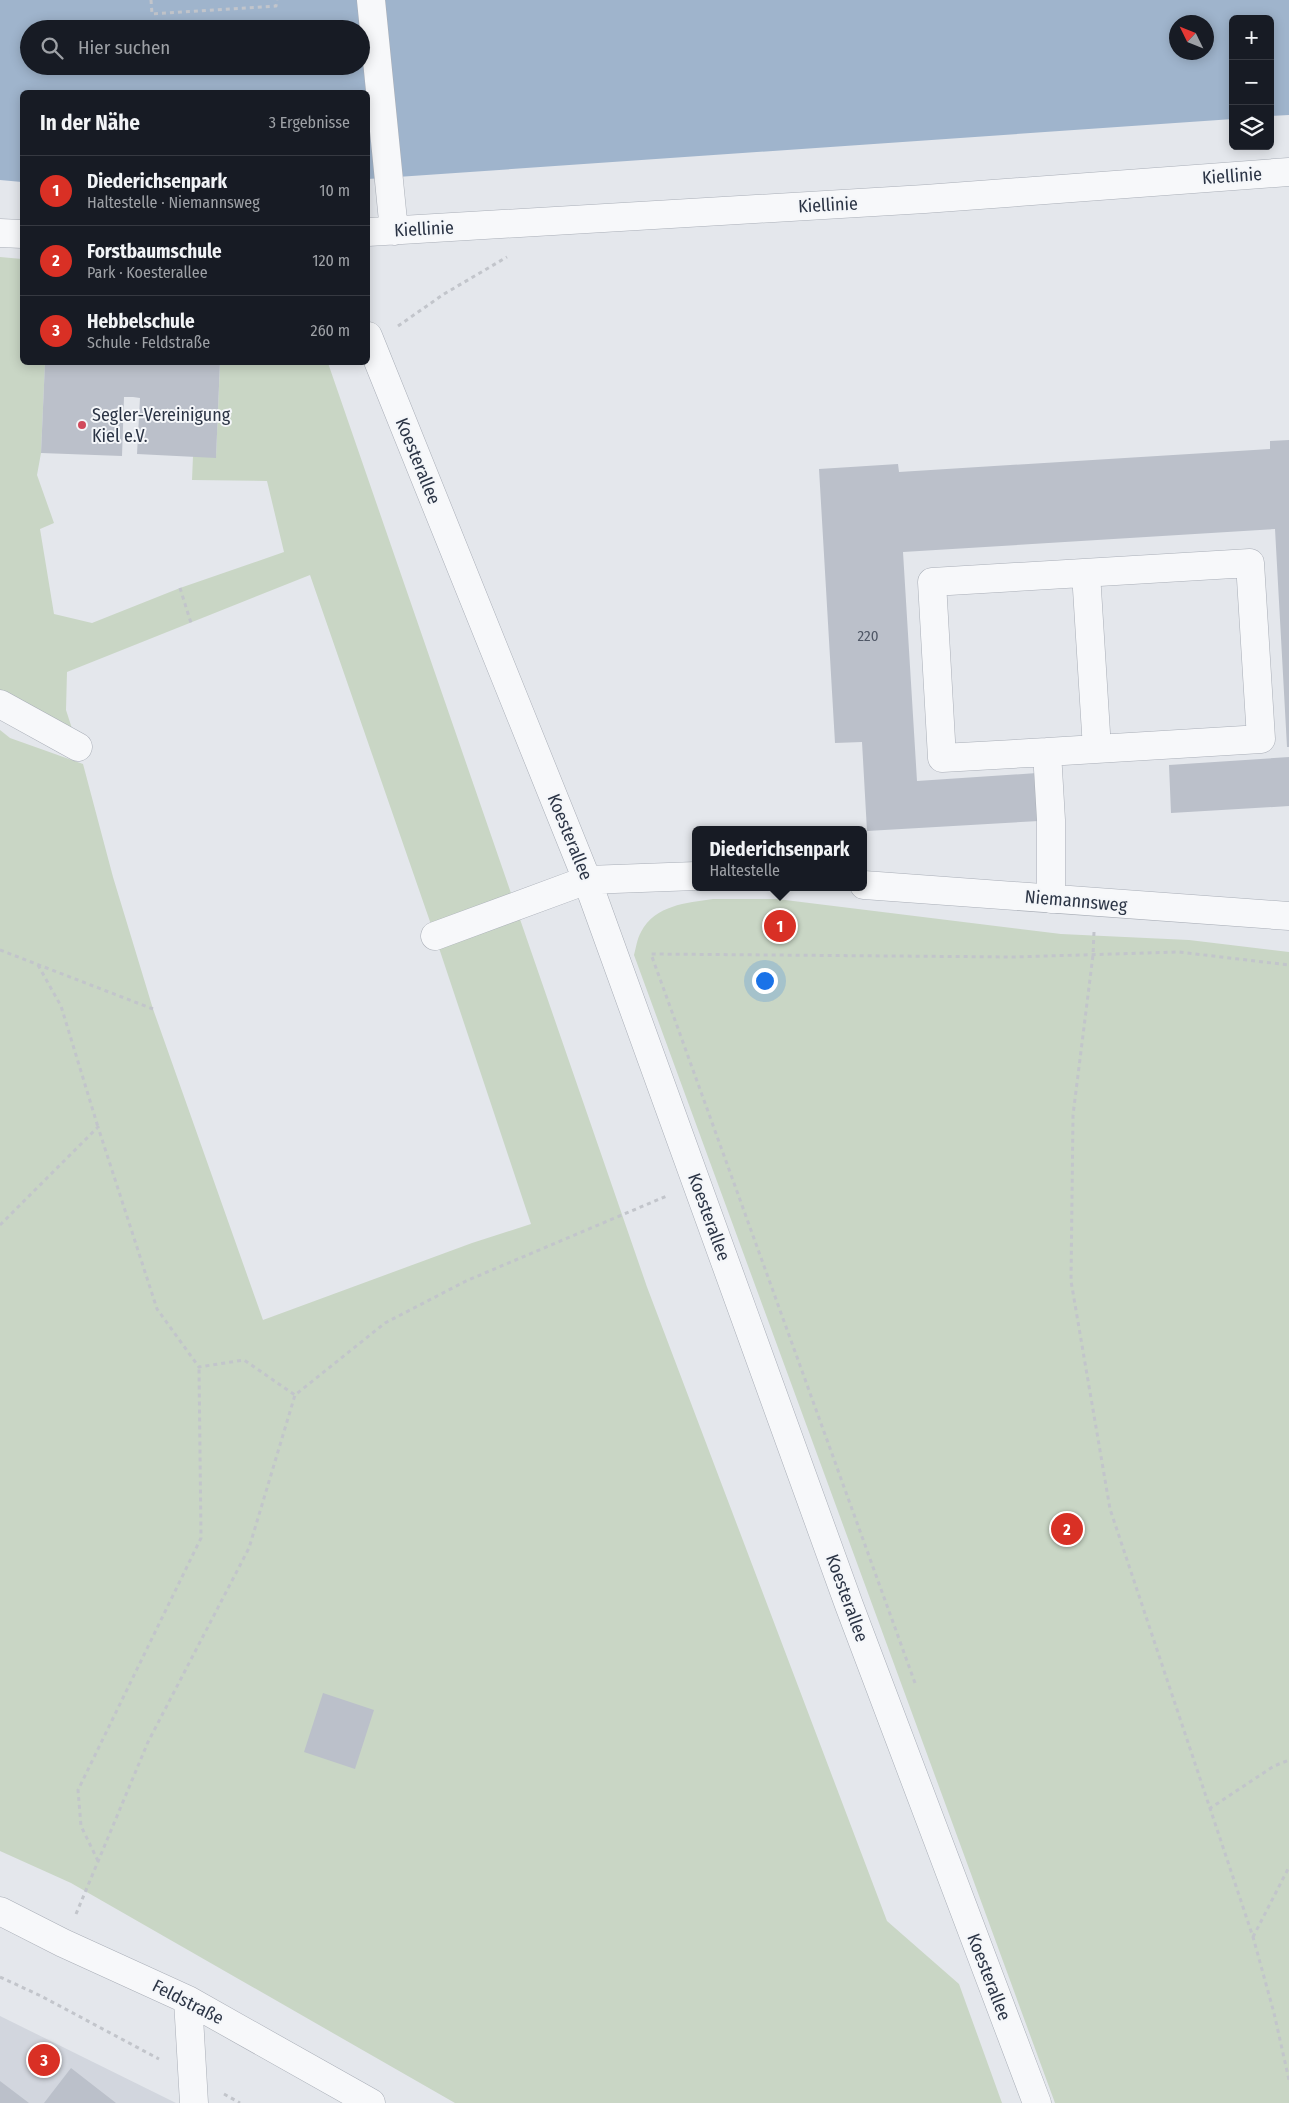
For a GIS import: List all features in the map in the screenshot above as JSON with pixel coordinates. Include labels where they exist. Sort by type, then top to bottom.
[{"type":"street","points":[[371,0],[381,231]]},
{"type":"street","name":"Kiellinie","points":[[381,231],[925,199],[1289,172]]},
{"type":"street","points":[[0,233],[20,234]]},
{"type":"street","name":"Koesterallee","points":[[370,341],[587,880],[849,1605],[1037,2103]]},
{"type":"street","points":[[1250,563],[1261,739],[1097,749],[942,758],[932,582],[1250,563]]},
{"type":"street","points":[[1086,573],[1097,749]]},
{"type":"street","points":[[0,704],[78,747]]},
{"type":"street","points":[[1047,752],[1051,820],[1051,898]]},
{"type":"street","points":[[435,936],[587,880],[692,876]]},
{"type":"street","name":"Niemannsweg","points":[[867,885],[1289,916]]},
{"type":"street","name":"Feldstraße","points":[[0,1911],[63,1943],[188,2000],[371,2103]]},
{"type":"street","points":[[188,2000],[193,2090]]},
{"type":"path","points":[[151,0],[152,14],[276,6],[277,0]]},
{"type":"path","points":[[180,588],[191,623]]},
{"type":"path","points":[[1094,902],[1093,955],[1073,1115],[1071,1281],[1110,1508],[1253,1937],[1274,2013],[1289,2080]]},
{"type":"path","points":[[0,950],[153,1009]]},
{"type":"path","points":[[918,1692],[651,954],[1014,957],[1179,952],[1289,964]]},
{"type":"path","points":[[38,965],[61,1006],[157,1309],[199,1367],[201,1538],[78,1790],[81,1826],[98,1861]]},
{"type":"path","points":[[0,1225],[98,1127]]},
{"type":"path","points":[[81,1902],[148,1742],[249,1548],[295,1396],[385,1323],[466,1281],[697,1183]]},
{"type":"path","points":[[199,1367],[244,1360],[295,1396]]},
{"type":"path","points":[[1209,1809],[1274,1766],[1289,1760]]},
{"type":"path","points":[[1253,1937],[1289,1867]]},
{"type":"path","points":[[0,1977],[41,1996],[193,2090],[240,2103]]},
{"type":"shaded area","points":[[0,2016],[176,2103],[0,2103]]},
{"type":"green space","points":[[0,257],[20,259],[20,365],[45,365],[41,453],[37,475],[54,523],[40,529],[54,614],[92,623],[180,588],[284,552],[267,481],[192,480],[193,456],[216,457],[220,365],[329,365],[647,1287],[887,1921],[959,1984],[1002,2103],[455,2103],[71,1883],[0,1851],[0,730],[10,738],[83,764],[113,877],[153,1009],[263,1320],[472,1243],[531,1224],[435,936],[310,575],[67,672],[66,710],[78,747],[0,704]]},
{"type":"green space","points":[[713,899],[777,899],[1061,934],[1189,940],[1289,952],[1289,2103],[1055,2103],[634,955],[641,932],[654,916],[682,904]]},
{"type":"water","points":[[0,0],[1289,0],[1289,115],[1274,116],[1274,15],[1229,15],[1229,119],[370,179],[370,90],[20,90],[20,182],[0,180]]},
{"type":"building","name":"Segler-Vereinigung Kiel e.V.","points":[[45,365],[220,365],[216,458],[137,454],[140,398],[133,397],[124,397],[122,456],[41,453]]},
{"type":"building","points":[[1289,440],[1289,747],[1287,747],[1275,529],[903,552],[917,781],[1037,773],[1039,821],[867,831],[862,742],[835,743],[819,469],[898,464],[899,472],[1270,449],[1270,441]]},
{"type":"building","points":[[1289,757],[1289,806],[1171,813],[1169,765]]},
{"type":"building","points":[[323,1693],[374,1710],[355,1769],[304,1752]]},
{"type":"building","points":[[71,2068],[116,2103],[44,2103]]},
{"type":"building","points":[[0,2081],[29,2103],[0,2103]]},
{"type":"place","name":"Segler-Vereinigung Kiel e.V.","points":[[82,425]]},
{"type":"place","name":"Diederichsenpark","points":[[780,926]]},
{"type":"place","name":"Forstbaumschule","points":[[1067,1529]]},
{"type":"place","name":"Hebbelschule","points":[[44,2060]]}]
